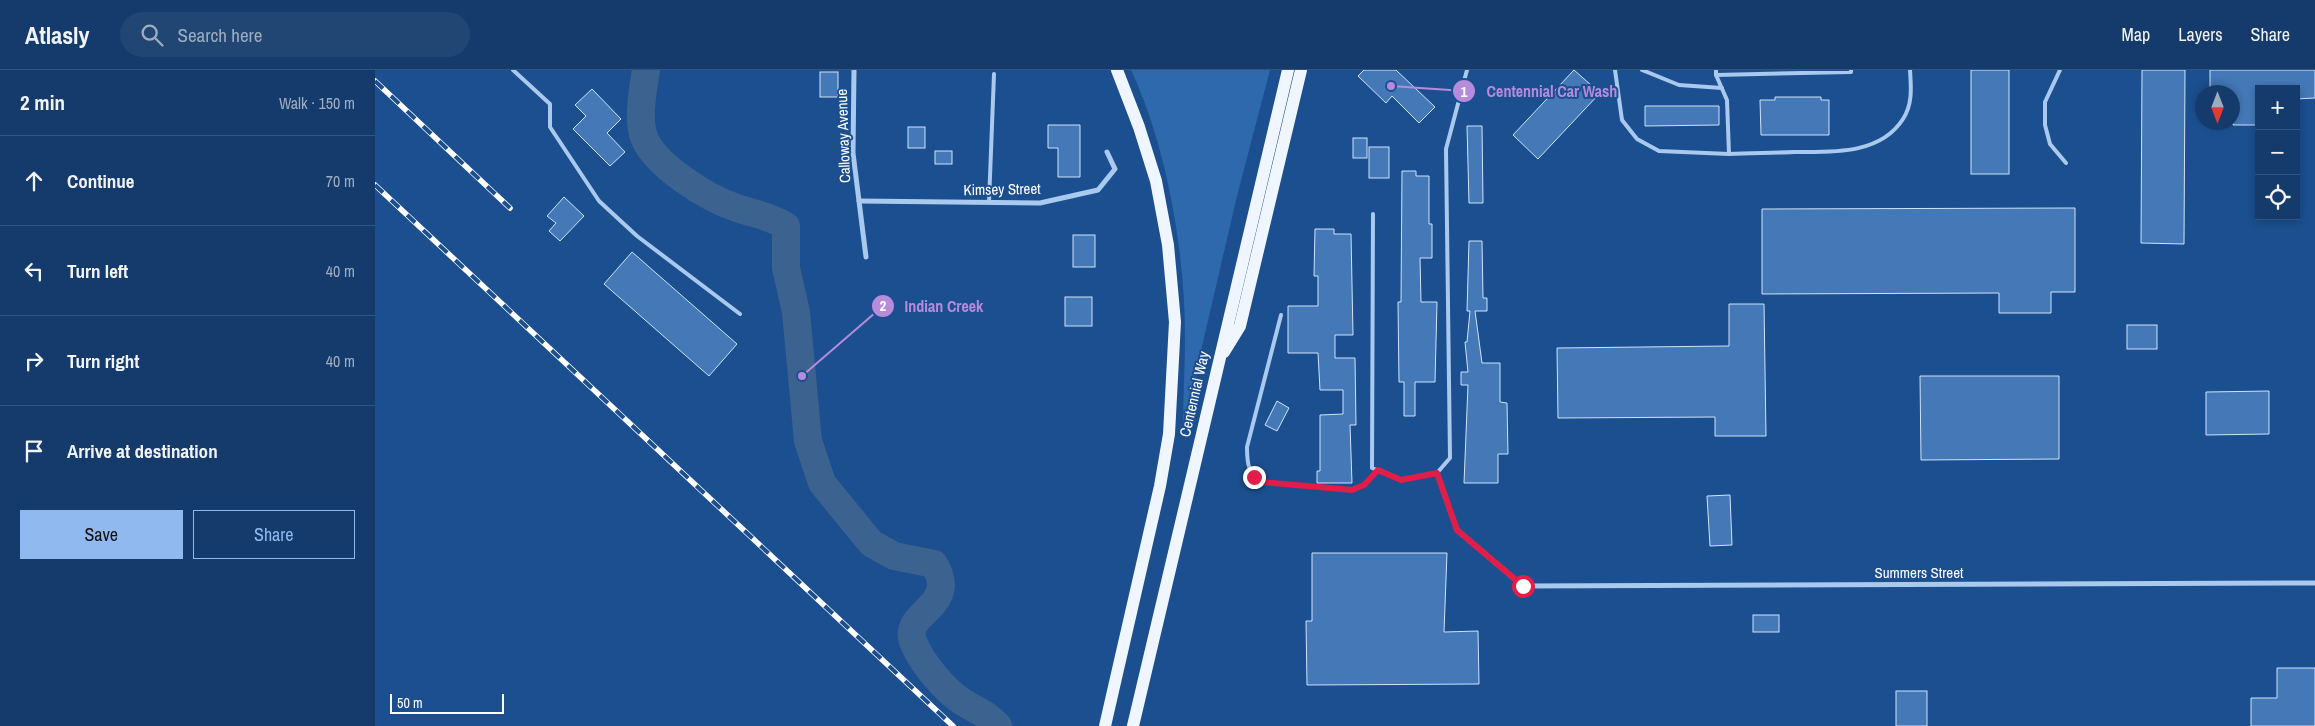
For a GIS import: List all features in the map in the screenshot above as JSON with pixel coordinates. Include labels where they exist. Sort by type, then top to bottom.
[{"type":"main road","name":"Centennial Way","points":[[1105,726],[1160,486],[1169,434],[1175,322],[1168,245],[1156,181],[1139,127],[1117,70]]},
{"type":"main road","name":"Centennial Way","points":[[1133,726],[1288,70]]},
{"type":"main road","points":[[1218,363],[1239,326],[1301,70]]},
{"type":"street","name":"Calloway Avenue","points":[[854,70],[853,153],[866,257]]},
{"type":"street","name":"Kimsey Street","points":[[859,201],[1039,203],[1098,190],[1115,169],[1107,152]]},
{"type":"street","name":"Summers Street","points":[[1437,473],[1457,530],[1523,586],[2315,583]]},
{"type":"lane","points":[[513,70],[549,104],[550,127],[599,201],[637,236],[740,314]]},
{"type":"lane","points":[[1373,214],[1372,468],[1401,480],[1437,473],[1450,458],[1446,149],[1467,70]]},
{"type":"lane","points":[[1615,70],[1622,120],[1637,139],[1659,151],[1729,154],[1840,151],[1868,146],[1887,137],[1904,118],[1911,99],[1910,70]]},
{"type":"lane","points":[[1642,70],[1679,85],[1722,88]]},
{"type":"lane","points":[[1729,154],[1727,100],[1716,73],[1851,72],[1851,70]]},
{"type":"lane","points":[[2060,70],[2045,102],[2045,125],[2050,144],[2066,163]]},
{"type":"lane","points":[[989,202],[994,74]]},
{"type":"lane","points":[[1281,315],[1247,447],[1247,466],[1254,477],[1261,482],[1352,490],[1364,485],[1378,470]]},
{"type":"shaded area","points":[[1131,70],[1270,70],[1237,196],[1183,428],[1184,304],[1177,235],[1164,166],[1155,132]]},
{"type":"building","points":[[1364,70],[1396,70],[1435,107],[1419,123],[1392,96],[1386,103],[1358,76]]},
{"type":"building","points":[[1574,70],[1600,93],[1538,159],[1513,135]]},
{"type":"building","points":[[1971,70],[2009,70],[2009,174],[1971,174]]},
{"type":"building","points":[[2142,70],[2185,70],[2184,244],[2141,243]]},
{"type":"building","points":[[2210,70],[2315,70],[2315,98],[2300,99],[2300,85],[2255,85],[2255,125],[2240,125],[2240,85],[2210,85]]},
{"type":"building","points":[[820,72],[838,72],[838,97],[820,97]]},
{"type":"building","points":[[592,89],[621,119],[607,133],[625,152],[610,166],[573,129],[586,116],[575,105]]},
{"type":"building","points":[[1775,97],[1821,97],[1821,100],[1829,100],[1829,135],[1761,135],[1760,100],[1775,100]]},
{"type":"building","points":[[1645,106],[1719,106],[1719,125],[1645,126]]},
{"type":"building","points":[[1048,125],[1080,125],[1080,177],[1058,177],[1058,148],[1048,148]]},
{"type":"building","points":[[1467,126],[1482,126],[1483,203],[1469,203]]},
{"type":"building","points":[[908,127],[925,127],[925,148],[908,148]]},
{"type":"building","points":[[1353,138],[1367,138],[1367,158],[1353,158]]},
{"type":"building","points":[[1369,147],[1389,147],[1389,178],[1369,178]]},
{"type":"building","points":[[935,151],[952,151],[952,164],[935,164]]},
{"type":"building","points":[[1402,171],[1416,171],[1416,176],[1429,176],[1429,224],[1432,224],[1432,258],[1420,258],[1421,302],[1437,302],[1435,382],[1415,382],[1415,416],[1404,416],[1404,382],[1399,382],[1398,302],[1401,302]]},
{"type":"building","points":[[564,197],[584,216],[560,241],[549,231],[556,223],[547,216]]},
{"type":"building","points":[[2075,208],[2075,292],[2051,292],[2051,313],[1999,313],[1999,293],[1762,294],[1762,209]]},
{"type":"building","points":[[1315,229],[1334,229],[1334,234],[1351,234],[1353,335],[1335,335],[1335,358],[1355,358],[1356,425],[1350,425],[1352,483],[1317,483],[1317,471],[1320,471],[1320,415],[1343,414],[1343,390],[1320,390],[1318,353],[1288,353],[1288,306],[1318,306],[1318,276],[1314,276]]},
{"type":"building","points":[[1073,235],[1095,235],[1095,267],[1073,267]]},
{"type":"building","points":[[1469,241],[1482,241],[1483,298],[1487,298],[1487,311],[1475,311],[1482,363],[1500,363],[1500,402],[1507,403],[1508,454],[1498,454],[1498,483],[1464,483],[1468,385],[1461,385],[1461,372],[1468,372],[1465,342],[1467,342],[1470,311],[1467,311]]},
{"type":"building","points":[[632,252],[737,344],[709,376],[604,284]]},
{"type":"building","points":[[1065,297],[1092,297],[1092,326],[1065,326]]},
{"type":"building","points":[[1729,304],[1764,304],[1766,436],[1715,436],[1715,417],[1558,418],[1557,348],[1729,346]]},
{"type":"building","points":[[2127,325],[2157,325],[2157,349],[2127,349]]},
{"type":"building","points":[[1920,376],[2059,376],[2059,459],[1921,460]]},
{"type":"building","points":[[2269,391],[2269,434],[2206,435],[2206,392]]},
{"type":"building","points":[[1277,401],[1289,408],[1277,431],[1265,425]]},
{"type":"building","points":[[1730,495],[1732,545],[1710,546],[1707,496]]},
{"type":"building","points":[[1312,553],[1447,553],[1444,632],[1478,631],[1479,684],[1307,685],[1306,621],[1312,621]]},
{"type":"building","points":[[1753,615],[1779,615],[1779,632],[1753,632]]},
{"type":"building","points":[[2277,668],[2315,668],[2315,726],[2251,726],[2251,698],[2277,698]]},
{"type":"building","points":[[1896,691],[1927,691],[1927,726],[1896,726]]},
{"type":"waterway","points":[[646,70],[641,102],[642,127],[648,145],[657,157],[697,189],[737,208],[786,226],[786,268],[796,312],[808,441],[822,483],[871,543],[894,556],[934,564],[940,579],[940,591],[936,600],[915,624],[912,633],[914,644],[928,668],[949,691],[998,726]]},
{"type":"railway","points":[[375,81],[510,208]]},
{"type":"railway","points":[[375,185],[953,726]]},
{"type":"place","name":"Centennial Car Wash","points":[[1391,86]]},
{"type":"place","name":"Indian Creek","points":[[802,376]]},
{"type":"route","points":[[1254,477],[1261,482],[1352,490],[1364,485],[1378,470],[1401,480],[1437,473],[1457,530],[1523,586]]}]
